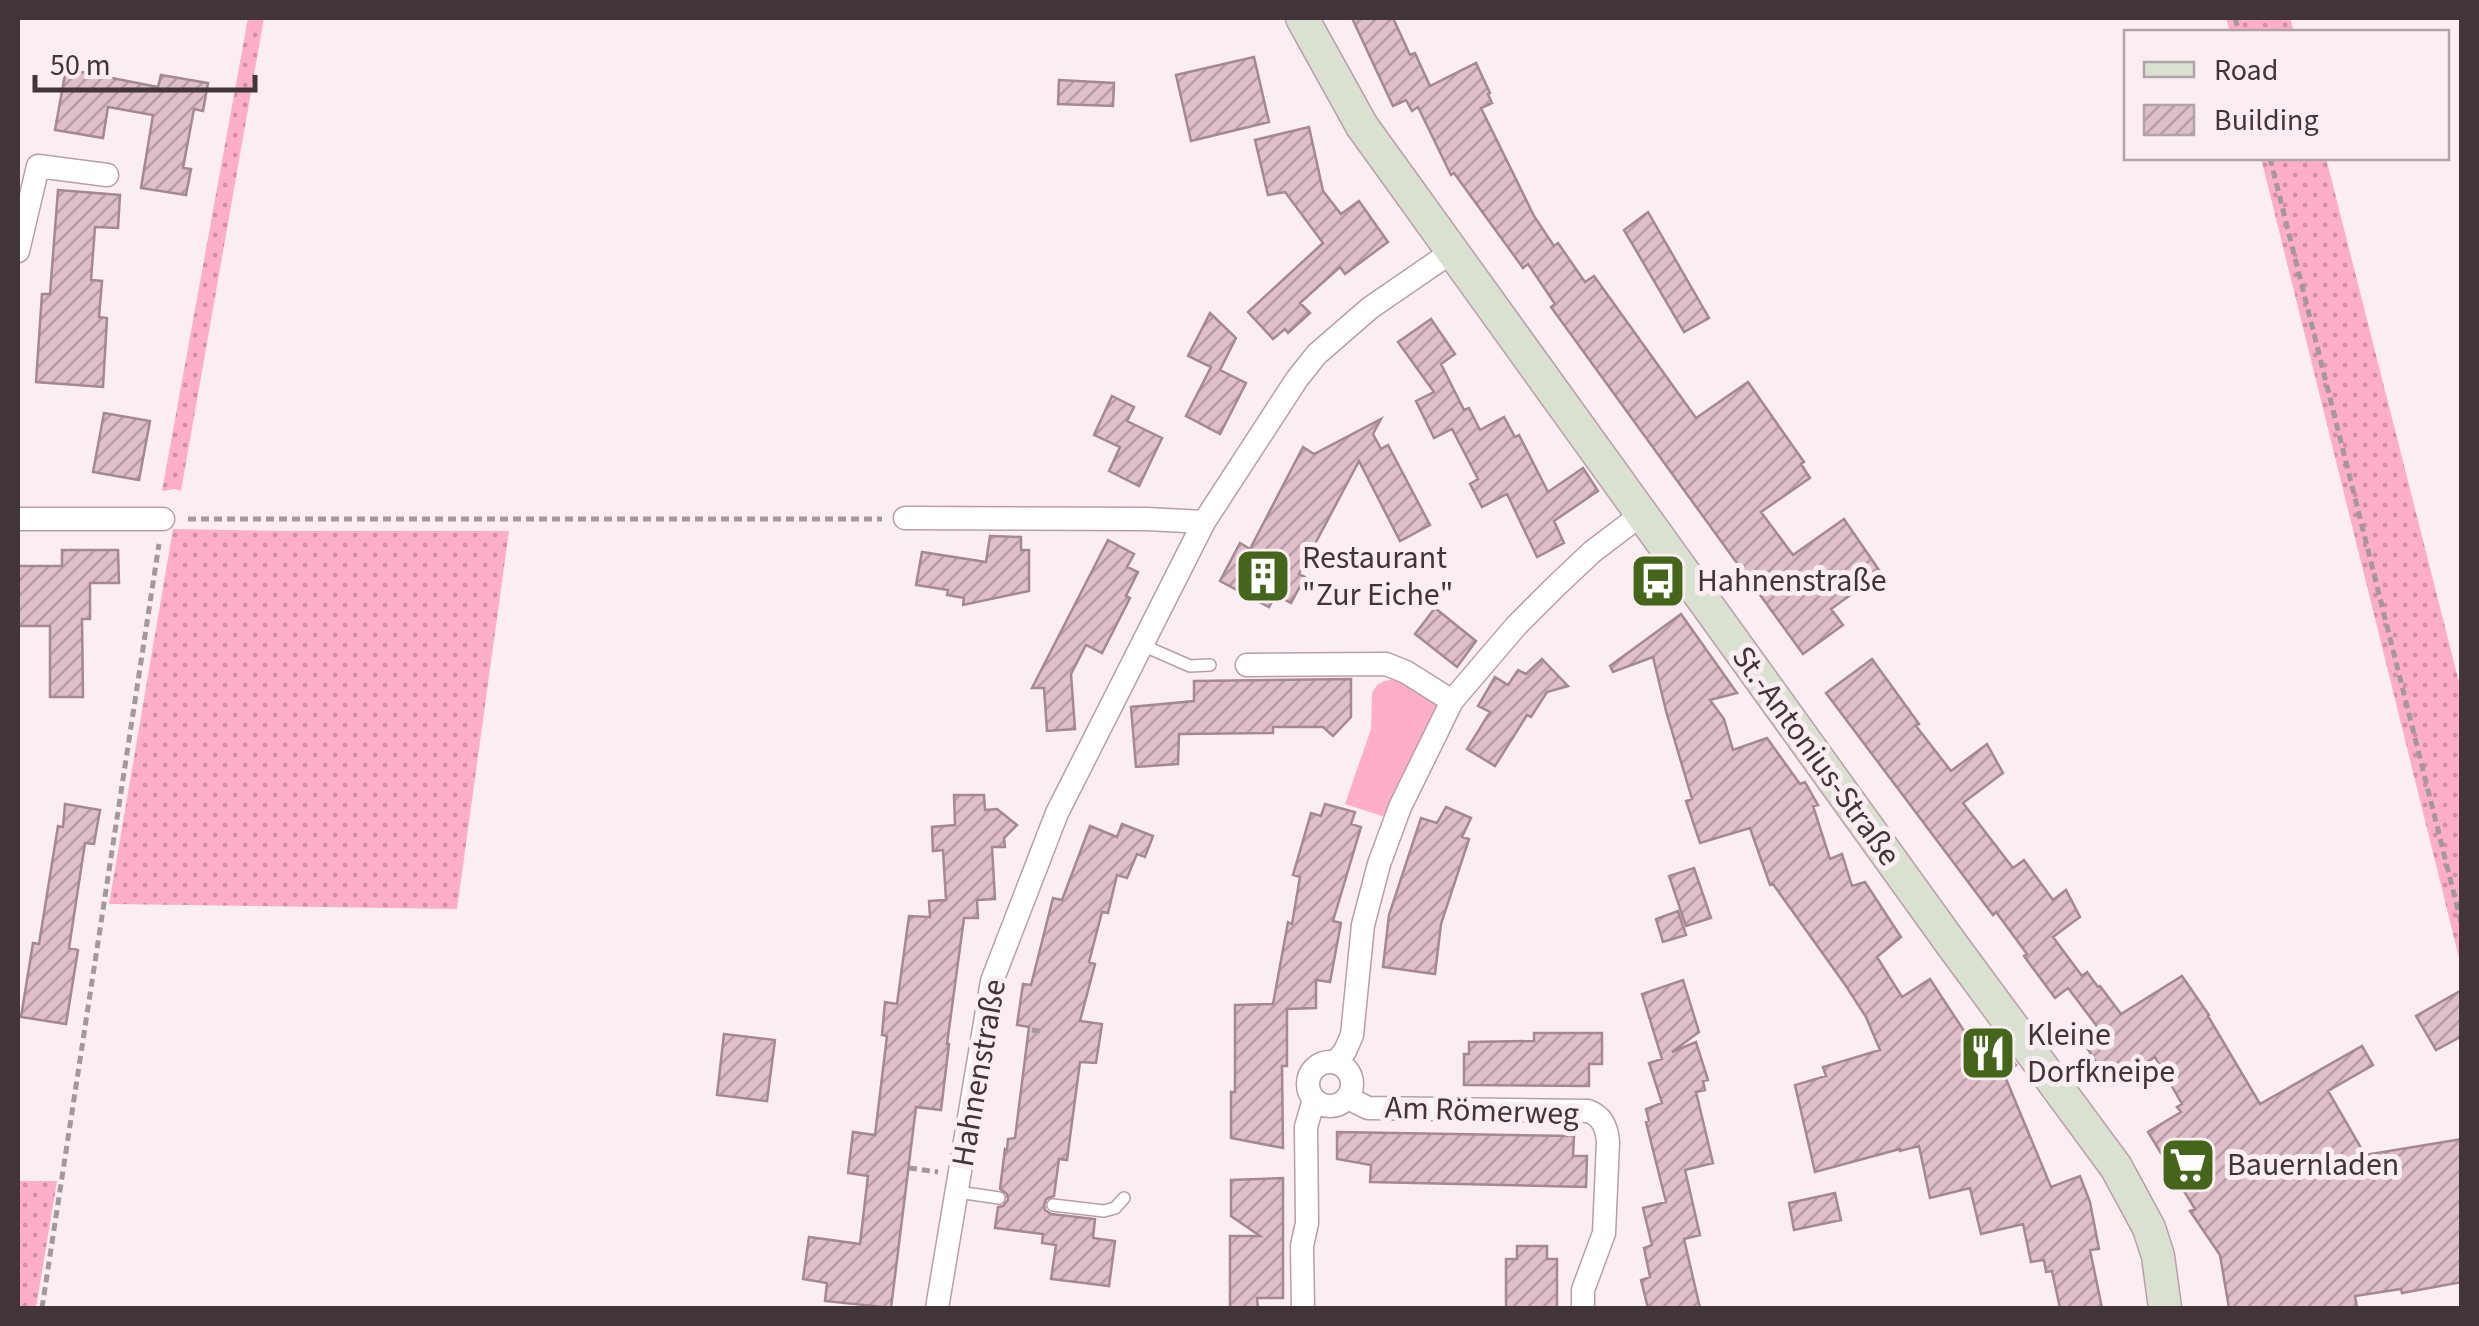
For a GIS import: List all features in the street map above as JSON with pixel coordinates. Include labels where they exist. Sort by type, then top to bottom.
[{"type":"street","name":"St.-Antonius-Straße","points":[[1302,18],[1362,126],[2116,1167],[2149,1228],[2163,1281],[2165,1308]]},
{"type":"street","points":[[18,251],[38,166],[107,176]]},
{"type":"street","name":"Hahnenstraße","points":[[937,1308],[992,981],[1057,812],[1204,522],[1286,395],[1317,354],[1370,308],[1453,251]]},
{"type":"street","points":[[1303,1308],[1306,1127],[1314,1099],[1308,1084],[1312,1071],[1323,1062],[1336,1062],[1352,1035],[1363,926],[1379,864],[1402,803],[1452,701],[1556,586],[1642,514]]},
{"type":"street","points":[[905,518],[1204,522]]},
{"type":"street","points":[[18,519],[162,519]]},
{"type":"street","points":[[1247,665],[1386,664],[1452,701]]},
{"type":"street","name":"Am Römerweg","points":[[1314,1099],[1331,1106],[1348,1098],[1351,1075],[1336,1062]]},
{"type":"street","name":"Am Römerweg","points":[[1348,1098],[1368,1108],[1596,1115],[1608,1137],[1604,1233],[1583,1290],[1583,1308]]},
{"type":"lane","points":[[1142,645],[1190,666],[1210,665]]},
{"type":"lane","points":[[958,1192],[999,1198]]},
{"type":"lane","points":[[1053,1205],[1104,1211],[1116,1208],[1124,1198]]},
{"type":"path","points":[[2270,160],[2462,926]]},
{"type":"path","points":[[42,1308],[162,519],[905,518]]},
{"type":"path","points":[[1032,1030],[1040,1028]]},
{"type":"shaded area","points":[[248,18],[264,18],[181,491],[162,491]]},
{"type":"shaded area","points":[[2226,18],[2290,18],[2293,30],[2229,30]]},
{"type":"shaded area","points":[[2261,160],[2327,160],[2461,690],[2461,966]]},
{"type":"shaded area","points":[[173,529],[509,531],[457,909],[109,904]]},
{"type":"shaded area","points":[[1401,678],[1440,705],[1392,813],[1382,816],[1345,804],[1371,729],[1372,693],[1384,681]]},
{"type":"shaded area","points":[[18,1181],[57,1181],[36,1308],[18,1308]]},
{"type":"building","points":[[1352,18],[1393,18],[1430,86],[1476,63],[1492,103],[1481,108],[1534,216],[1585,282],[1594,276],[1696,418],[1748,382],[1804,462],[1801,464],[1810,478],[1761,512],[1793,555],[1844,519],[1881,573],[1831,609],[1843,625],[1803,654],[1551,307],[1555,304],[1528,264],[1523,268],[1454,173],[1451,175],[1418,107],[1412,111],[1406,100],[1393,106]]},
{"type":"building","points":[[1254,57],[1269,122],[1191,141],[1176,75]]},
{"type":"building","points":[[66,69],[158,87],[161,75],[208,83],[203,111],[194,109],[183,168],[191,169],[186,195],[141,188],[153,115],[108,107],[103,138],[55,130]]},
{"type":"building","points":[[1059,80],[1114,83],[1113,106],[1058,104]]},
{"type":"building","points":[[1309,127],[1323,191],[1341,214],[1359,201],[1388,242],[1345,274],[1340,267],[1300,303],[1310,313],[1288,333],[1285,329],[1273,339],[1248,312],[1323,243],[1285,192],[1268,195],[1255,140]]},
{"type":"building","points":[[58,190],[120,195],[118,228],[95,227],[91,280],[102,281],[99,317],[107,318],[103,387],[36,382],[42,294],[50,294]]},
{"type":"building","points":[[1648,212],[1709,318],[1684,332],[1624,230]]},
{"type":"building","points":[[1210,313],[1236,338],[1220,370],[1246,383],[1220,434],[1186,416],[1211,367],[1188,356]]},
{"type":"building","points":[[1431,319],[1455,354],[1441,364],[1464,410],[1469,408],[1480,430],[1504,417],[1515,437],[1519,435],[1548,492],[1583,468],[1598,491],[1554,521],[1564,543],[1537,557],[1507,494],[1482,507],[1470,484],[1478,479],[1452,429],[1434,438],[1416,401],[1434,392],[1398,342]]},
{"type":"building","points":[[1112,396],[1134,407],[1127,421],[1162,438],[1139,486],[1109,471],[1120,447],[1094,435]]},
{"type":"building","points":[[104,413],[150,421],[139,480],[93,472]]},
{"type":"building","points":[[1381,419],[1373,434],[1381,449],[1388,445],[1430,525],[1400,541],[1359,461],[1299,574],[1305,577],[1291,603],[1276,595],[1269,607],[1220,581],[1240,543],[1250,549],[1303,447],[1314,454]]},
{"type":"building","points":[[990,536],[1021,537],[1021,550],[1029,550],[1029,591],[963,605],[964,598],[947,595],[948,590],[916,585],[922,552],[986,562]]},
{"type":"building","points":[[1108,540],[1134,554],[1127,567],[1138,572],[1126,596],[1130,598],[1102,653],[1086,645],[1071,674],[1075,729],[1047,731],[1044,688],[1032,688]]},
{"type":"building","points":[[62,550],[118,550],[119,583],[90,583],[90,619],[82,619],[83,697],[50,697],[50,626],[18,626],[18,566],[62,566]]},
{"type":"building","points":[[1435,608],[1476,641],[1457,667],[1415,634]]},
{"type":"building","points":[[1681,614],[1737,693],[1710,700],[1724,719],[1733,750],[1767,738],[1800,784],[1805,782],[1818,805],[1813,806],[1830,859],[1842,854],[1852,886],[1865,882],[1901,937],[1877,957],[1902,997],[1930,979],[1968,1037],[1989,1028],[2016,1065],[2004,1074],[2051,1187],[2080,1176],[2090,1202],[2099,1249],[2090,1250],[2102,1308],[2060,1308],[2052,1271],[2046,1272],[2044,1260],[2031,1262],[2023,1224],[1981,1234],[1970,1188],[1930,1198],[1919,1146],[1815,1172],[1795,1085],[1826,1076],[1823,1067],[1880,1050],[1866,1017],[1846,986],[1770,885],[1750,828],[1700,843],[1686,801],[1692,799],[1653,657],[1613,672],[1610,666]]},
{"type":"building","points":[[1542,659],[1568,686],[1547,692],[1531,717],[1527,715],[1495,766],[1467,749],[1490,712],[1478,706],[1495,677],[1508,685],[1518,670],[1526,674]]},
{"type":"building","points":[[1872,659],[1951,771],[1987,744],[2003,773],[1963,803],[2013,868],[2024,860],[2053,900],[2066,890],[2080,917],[2053,937],[2082,976],[2087,972],[2121,1014],[2182,976],[2260,1104],[2362,1046],[2373,1065],[2328,1091],[2365,1155],[2462,1139],[2462,1282],[2402,1293],[2401,1289],[2355,1296],[2357,1308],[2229,1308],[2220,1255],[2190,1211],[2195,1209],[2148,1132],[2181,1112],[2177,1107],[2182,1104],[2155,1057],[2111,1085],[2082,1040],[2099,1029],[2068,988],[2055,998],[1996,912],[1993,915],[1826,693]]},
{"type":"building","points":[[1351,679],[1351,717],[1333,736],[1323,727],[1273,727],[1273,733],[1179,734],[1178,764],[1136,767],[1131,707],[1194,701],[1194,681]]},
{"type":"building","points":[[954,795],[984,795],[985,810],[997,809],[1017,825],[1004,838],[1005,847],[992,847],[995,899],[977,900],[978,918],[964,918],[941,1110],[916,1107],[891,1308],[825,1301],[827,1283],[803,1279],[809,1237],[860,1244],[868,1176],[848,1173],[853,1132],[875,1135],[887,1036],[882,1035],[885,1002],[897,1004],[909,916],[930,917],[929,901],[946,900],[943,850],[933,851],[932,827],[955,825]]},
{"type":"building","points":[[65,804],[100,810],[94,844],[85,843],[69,948],[78,950],[66,1024],[21,1017],[33,943],[39,944]]},
{"type":"building","points":[[1325,804],[1355,812],[1351,824],[1361,827],[1333,921],[1341,923],[1330,982],[1316,980],[1316,1008],[1287,1009],[1287,1066],[1282,1066],[1283,1148],[1231,1138],[1235,1005],[1273,1004],[1300,877],[1293,875],[1311,813],[1321,816]]},
{"type":"building","points":[[1446,807],[1471,818],[1462,837],[1469,839],[1441,924],[1435,974],[1383,967],[1389,915],[1421,818],[1437,823]]},
{"type":"building","points":[[1122,824],[1153,836],[1145,857],[1137,854],[1127,878],[1117,875],[1108,913],[1102,912],[1089,962],[1095,964],[1080,1021],[1102,1024],[1096,1063],[1080,1062],[1067,1160],[1059,1159],[1054,1196],[1046,1199],[1044,1205],[1051,1214],[1095,1219],[1093,1238],[1115,1241],[1109,1286],[1051,1279],[1056,1245],[1042,1243],[1043,1234],[995,1228],[998,1207],[1008,1200],[1000,1189],[1005,1149],[1008,1139],[1015,1138],[1029,1027],[1017,1025],[1023,984],[1031,985],[1053,898],[1062,900],[1090,826],[1117,837]]},
{"type":"building","points":[[1694,868],[1711,918],[1686,926],[1669,876]]},
{"type":"building","points":[[1678,911],[1686,935],[1663,942],[1656,919]]},
{"type":"building","points":[[1683,980],[1699,1032],[1672,1052],[1696,1042],[1708,1080],[1703,1081],[1705,1090],[1696,1092],[1713,1163],[1685,1170],[1700,1235],[1684,1239],[1700,1308],[1648,1308],[1641,1280],[1650,1277],[1644,1248],[1652,1245],[1643,1208],[1666,1202],[1646,1122],[1646,1109],[1662,1103],[1649,1063],[1662,1059],[1642,994]]},
{"type":"building","points":[[2462,990],[2462,1036],[2436,1050],[2416,1016]]},
{"type":"building","points":[[1534,1033],[1602,1033],[1602,1064],[1589,1064],[1589,1086],[1464,1085],[1464,1054],[1469,1054],[1469,1042],[1534,1041]]},
{"type":"building","points":[[724,1034],[775,1040],[767,1101],[717,1095]]},
{"type":"building","points":[[1337,1132],[1574,1136],[1573,1156],[1587,1156],[1586,1187],[1370,1182],[1371,1165],[1337,1159]]},
{"type":"building","points":[[1283,1178],[1283,1298],[1257,1298],[1258,1308],[1230,1308],[1230,1236],[1260,1236],[1231,1216],[1231,1180]]},
{"type":"building","points":[[1835,1193],[1841,1220],[1794,1230],[1789,1203]]},
{"type":"building","points":[[1517,1246],[1547,1246],[1547,1259],[1557,1259],[1557,1308],[1506,1308],[1506,1259],[1517,1259]]},
{"type":"place","name":"Restaurant \"Zur Eiche\"","points":[[1263,576]]},
{"type":"place","name":"Hahnenstraße","points":[[1658,581]]},
{"type":"place","name":"Kleine Dorfkneipe","points":[[1988,1053]]},
{"type":"place","name":"Bauernladen","points":[[2188,1165]]}]
